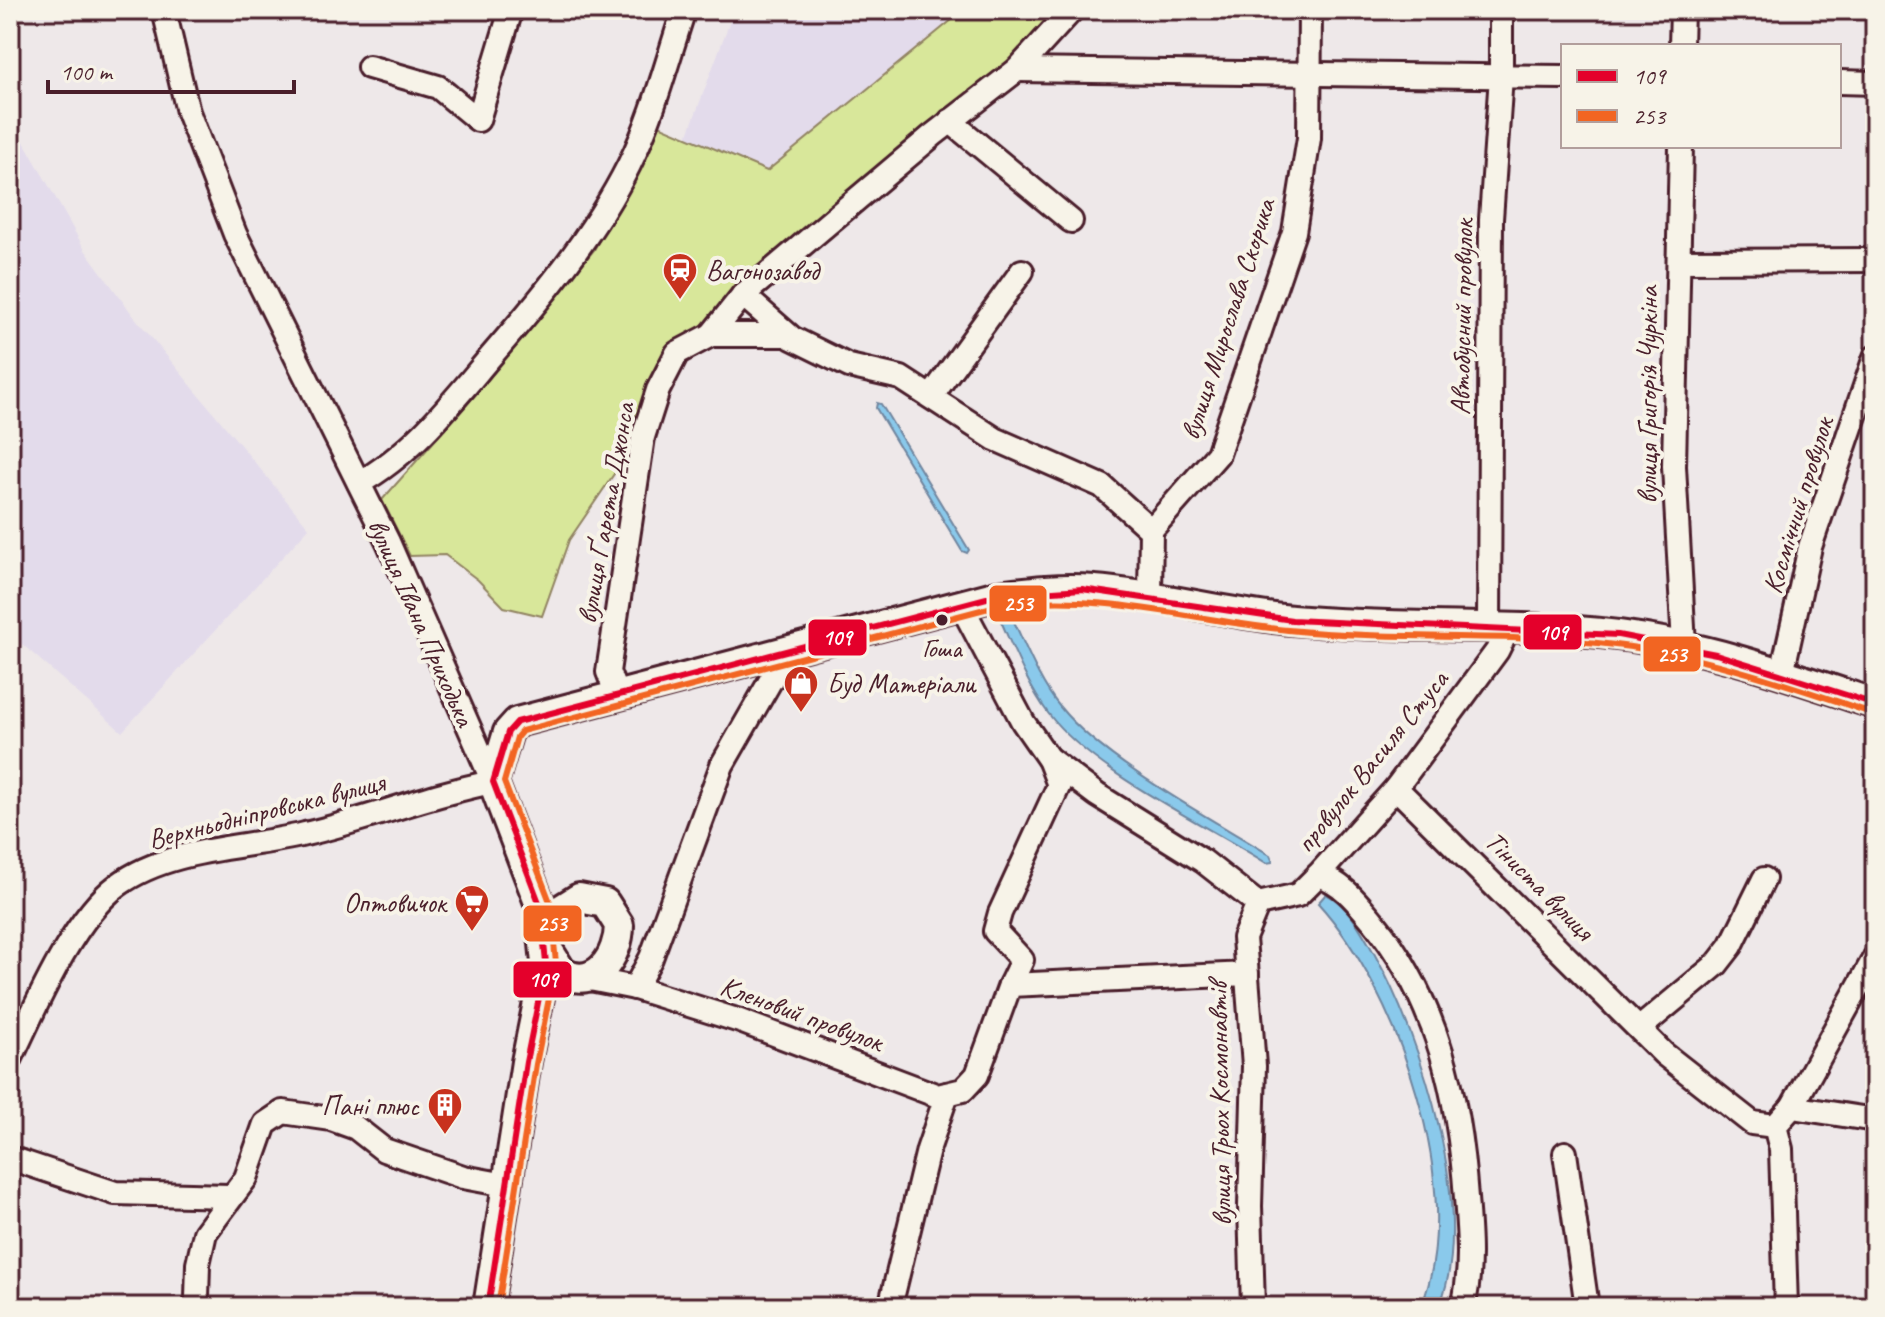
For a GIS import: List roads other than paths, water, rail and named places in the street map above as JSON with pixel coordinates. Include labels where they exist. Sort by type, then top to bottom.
[{"type":"main road","points":[[493,782],[508,732],[517,722],[966,604],[1043,589],[1091,589],[1150,596],[1212,610],[1284,620],[1499,626],[1617,635],[1684,645],[1875,704]]},
{"type":"main road","name":"вулиця Івана Приходька","points":[[488,1307],[506,1185],[546,963],[545,942],[533,885],[493,782]]},
{"type":"main road","points":[[533,885],[548,897],[570,902]]},
{"type":"main road","points":[[535,1018],[555,990],[602,970],[613,955],[619,925],[605,903],[588,897],[570,902],[551,918],[545,942],[557,967],[580,978]]},
{"type":"street","name":"вулиця Івана Приходька","points":[[164,10],[188,112],[235,234],[359,483],[493,782]]},
{"type":"street","points":[[369,67],[438,87],[478,120],[511,10]]},
{"type":"street","points":[[359,483],[388,467],[455,399],[536,305],[601,214],[636,148],[684,10]]},
{"type":"street","name":"вулиця Ґарета Джонса","points":[[617,695],[608,672],[643,437],[658,390],[677,353],[711,335],[743,295],[950,121],[1017,70],[1072,10]]},
{"type":"street","name":"вулиця Мирослава Скорика","points":[[1151,530],[1218,454],[1294,232],[1309,138],[1310,10]]},
{"type":"street","name":"Автобусний провулок","points":[[1499,626],[1491,219],[1501,76],[1501,10]]},
{"type":"street","points":[[1681,44],[1682,10]]},
{"type":"street","points":[[1017,70],[1561,77]]},
{"type":"street","points":[[1841,82],[1875,83]]},
{"type":"street","points":[[950,121],[1071,221]]},
{"type":"street","name":"вулиця Григорія Чуркіна","points":[[1681,148],[1674,466],[1684,645]]},
{"type":"street","points":[[1679,261],[1875,260]]},
{"type":"street","points":[[931,397],[1022,271]]},
{"type":"street","points":[[743,295],[788,335],[849,366],[901,378],[995,439],[1102,486],[1151,530],[1150,596]]},
{"type":"street","points":[[711,335],[788,335]]},
{"type":"street","name":"Космічний провулок","points":[[1782,673],[1810,547],[1875,357]]},
{"type":"street","points":[[890,1307],[928,1150],[947,1094],[963,1090],[977,1075],[1022,960],[995,931],[1000,913],[1059,785],[1048,758],[1023,722],[967,616],[966,604]]},
{"type":"street","name":"провулок Василя Стуса","points":[[1258,904],[1298,895],[1396,788],[1497,651],[1499,626]]},
{"type":"street","points":[[635,988],[651,958],[722,765],[787,652]]},
{"type":"street","points":[[1048,758],[1097,795],[1203,861],[1258,904]]},
{"type":"street","name":"Верхньодніпровська вулиця","points":[[10,1060],[48,983],[92,910],[119,884],[169,860],[305,835],[493,782]]},
{"type":"street","name":"Тіниста вулиця","points":[[1396,788],[1664,1054],[1752,1123],[1775,1126]]},
{"type":"street","points":[[1318,875],[1334,880],[1383,933],[1435,1029],[1456,1099],[1462,1135],[1469,1237],[1463,1307]]},
{"type":"street","points":[[1640,1028],[1717,964],[1731,946],[1764,879]]},
{"type":"street","name":"вулиця Трьох Космонавтів","points":[[1253,1307],[1250,1206],[1254,1066],[1244,938],[1258,904]]},
{"type":"street","points":[[1786,1307],[1781,1149],[1775,1126],[1792,1107],[1875,957]]},
{"type":"street","points":[[1010,985],[1247,974]]},
{"type":"street","name":"Кленовий провулок","points":[[580,978],[635,988],[740,1021],[930,1093],[947,1094]]},
{"type":"street","points":[[1792,1107],[1875,1120]]},
{"type":"street","points":[[197,1298],[200,1249],[205,1233],[229,1196],[246,1178],[265,1124],[283,1112],[331,1119],[356,1128],[384,1150],[463,1177],[506,1185]]},
{"type":"street","points":[[1565,1153],[1587,1307]]},
{"type":"street","points":[[10,1158],[115,1193],[229,1196]]},
{"type":"water","points":[[877,403],[881,404],[969,550],[967,553],[962,551],[876,408]]},
{"type":"water","points":[[999,605],[1008,609],[1052,696],[1079,727],[1129,767],[1270,855],[1273,862],[1266,863],[1149,795],[1091,756],[1067,735],[1032,688],[995,608]]},
{"type":"water","points":[[1326,894],[1348,912],[1375,955],[1393,990],[1426,1079],[1448,1177],[1452,1225],[1449,1269],[1439,1307],[1421,1307],[1433,1261],[1436,1208],[1430,1152],[1417,1095],[1398,1039],[1374,987],[1347,941],[1318,903]]},
{"type":"place","name":"Вагонозавод","points":[[680,301]]},
{"type":"place","name":"Гоша","points":[[942,620]]},
{"type":"place","name":"Буд Матерiали","points":[[801,714]]},
{"type":"place","name":"Оптовичок","points":[[472,933]]},
{"type":"place","name":"Пані плюс","points":[[445,1136]]}]
